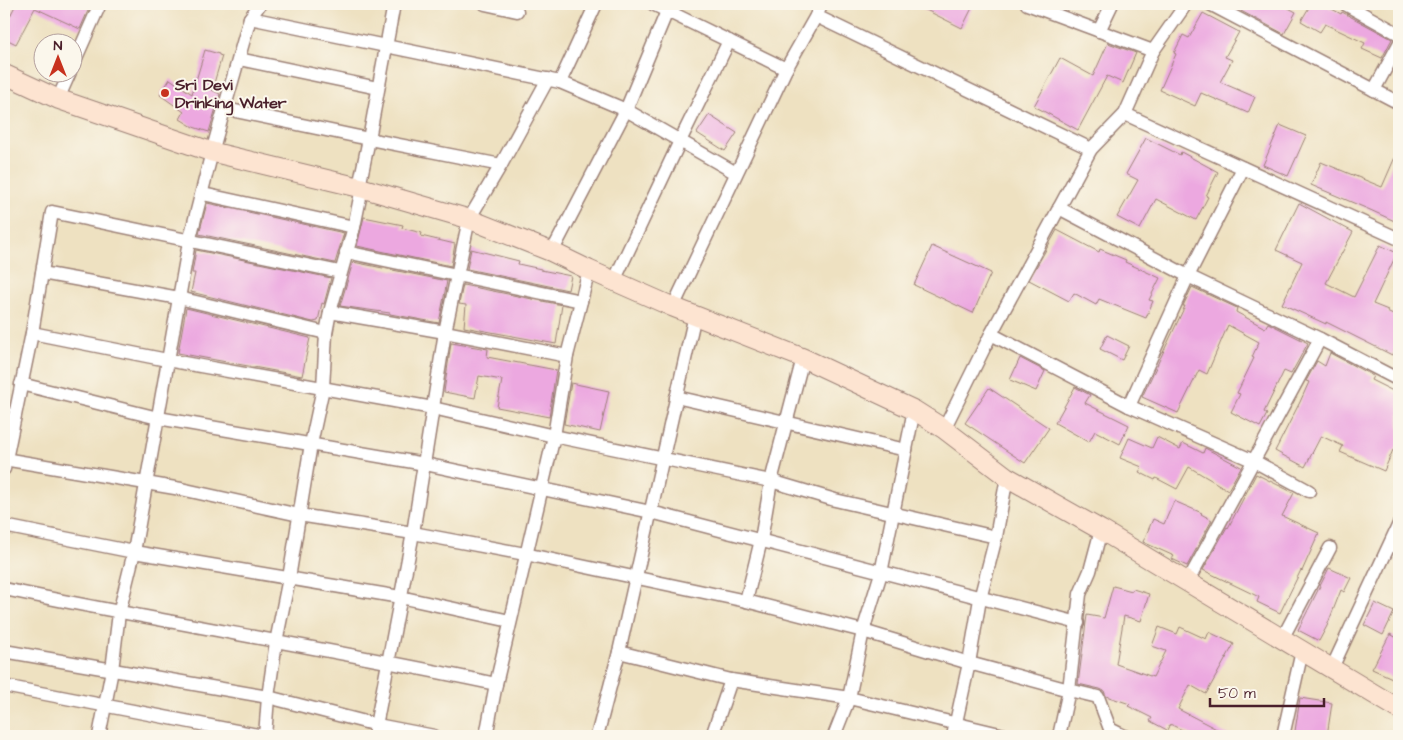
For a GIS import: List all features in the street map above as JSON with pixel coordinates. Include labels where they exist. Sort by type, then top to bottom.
[{"type":"main road","points":[[4,74],[58,99],[212,152],[360,188],[469,219],[552,252],[673,307],[804,358],[914,410],[944,429],[1008,477],[1101,530],[1399,709]]},
{"type":"street","points":[[82,44],[100,4]]},
{"type":"street","points":[[99,736],[112,670],[119,613],[134,552],[189,242],[250,18],[260,4]]},
{"type":"street","points":[[4,686],[264,736],[276,642],[289,578],[311,444],[323,388],[326,333],[340,272],[354,228],[394,4]]},
{"type":"street","points":[[485,4],[517,11]]},
{"type":"street","points":[[376,731],[425,464],[445,332],[469,219],[554,81],[596,4]]},
{"type":"street","points":[[653,4],[669,7],[729,41],[786,69]]},
{"type":"street","points":[[673,307],[786,69],[822,4]]},
{"type":"street","points":[[1099,31],[1112,4]]},
{"type":"street","points":[[944,429],[991,334],[1091,150],[1125,114],[1153,51],[1186,4]]},
{"type":"street","points":[[1210,4],[1399,103]]},
{"type":"street","points":[[1344,4],[1358,7],[1399,34]]},
{"type":"street","points":[[1034,5],[1153,51]]},
{"type":"street","points":[[552,252],[626,110],[669,7]]},
{"type":"street","points":[[816,16],[1091,150]]},
{"type":"street","points":[[250,18],[554,81],[626,110],[736,173]]},
{"type":"street","points":[[614,281],[729,41]]},
{"type":"street","points":[[1374,90],[1399,44]]},
{"type":"street","points":[[239,59],[378,88]]},
{"type":"street","points":[[58,99],[66,82]]},
{"type":"street","points":[[226,109],[501,165]]},
{"type":"street","points":[[1125,114],[1399,239]]},
{"type":"street","points":[[1129,406],[1188,276],[1244,168]]},
{"type":"street","points":[[203,194],[354,228]]},
{"type":"street","points":[[1059,208],[1188,276],[1320,339],[1399,380]]},
{"type":"street","points":[[340,272],[52,212],[32,333],[5,462],[181,490],[299,515],[413,533],[525,554],[746,601],[862,630],[969,663],[1098,696],[1110,729],[1124,736]]},
{"type":"street","points":[[346,252],[456,276],[581,300]]},
{"type":"street","points":[[486,736],[525,554],[554,436],[567,356],[589,270]]},
{"type":"street","points":[[42,273],[179,298],[326,333]]},
{"type":"street","points":[[330,312],[567,356]]},
{"type":"street","points":[[597,736],[619,652],[695,315]]},
{"type":"street","points":[[32,333],[167,360],[433,408],[771,482],[834,500],[996,537]]},
{"type":"street","points":[[991,334],[1129,406],[1254,461],[1310,491]]},
{"type":"street","points":[[1187,583],[1320,339]]},
{"type":"street","points":[[746,601],[761,540],[771,482],[804,358]]},
{"type":"street","points":[[21,384],[158,418],[425,464],[651,512],[1078,624]]},
{"type":"street","points":[[676,397],[906,450]]},
{"type":"street","points":[[834,736],[849,698],[862,630],[881,573],[914,410]]},
{"type":"street","points":[[954,730],[969,663],[980,599],[996,537],[1008,477]]},
{"type":"street","points":[[1332,668],[1399,524]]},
{"type":"street","points":[[4,526],[134,552],[400,597],[510,622]]},
{"type":"street","points":[[1059,736],[1069,690],[1080,594],[1090,571],[1101,530]]},
{"type":"street","points":[[1282,639],[1330,548]]},
{"type":"street","points":[[4,589],[119,613],[389,661],[496,684]]},
{"type":"street","points":[[4,651],[268,696],[376,731],[434,736]]},
{"type":"street","points":[[1283,736],[1302,651]]},
{"type":"street","points":[[619,652],[731,680],[849,698],[954,730],[1008,736]]},
{"type":"street","points":[[712,736],[731,680]]},
{"type":"building","points":[[16,4],[91,4],[80,29],[35,8],[16,44],[4,38],[4,28]]},
{"type":"building","points":[[914,4],[974,4],[962,28]]},
{"type":"building","points":[[1244,4],[1281,4],[1296,12],[1284,34],[1241,11]]},
{"type":"building","points":[[1311,4],[1323,4],[1341,14],[1342,12],[1392,39],[1382,58],[1362,49],[1365,43],[1325,24],[1320,32],[1301,21]]},
{"type":"building","points":[[1203,13],[1239,32],[1225,57],[1232,60],[1220,82],[1255,97],[1248,113],[1201,93],[1195,106],[1160,90],[1183,35],[1189,38]]},
{"type":"building","points":[[1108,43],[1136,53],[1123,83],[1107,76],[1078,130],[1034,106],[1060,58],[1093,76]]},
{"type":"building","points":[[205,50],[222,56],[212,90],[220,94],[209,132],[193,127],[180,119],[184,112],[160,95],[170,79],[192,94]]},
{"type":"building","points":[[709,115],[737,133],[725,151],[697,133]]},
{"type":"building","points":[[1280,125],[1306,136],[1288,176],[1263,165]]},
{"type":"building","points":[[1146,138],[1180,155],[1181,152],[1218,172],[1196,220],[1156,199],[1140,229],[1117,217],[1138,180],[1126,174]]},
{"type":"building","points":[[1399,148],[1399,223],[1311,185],[1321,162],[1382,187]]},
{"type":"building","points":[[207,203],[344,233],[335,263],[199,234]]},
{"type":"building","points":[[1299,203],[1353,232],[1326,283],[1354,297],[1380,245],[1397,253],[1373,304],[1388,310],[1387,312],[1399,318],[1399,341],[1392,355],[1326,322],[1326,324],[1282,304],[1302,262],[1276,250]]},
{"type":"building","points":[[364,217],[403,225],[402,228],[422,233],[421,236],[455,244],[451,266],[357,246]]},
{"type":"building","points":[[1057,230],[1099,252],[1100,249],[1126,260],[1125,262],[1160,278],[1149,300],[1153,301],[1146,318],[1099,299],[1096,305],[1074,293],[1069,301],[1029,280]]},
{"type":"building","points":[[932,246],[991,273],[973,313],[914,285]]},
{"type":"building","points":[[471,249],[519,261],[518,264],[571,276],[568,290],[467,269]]},
{"type":"building","points":[[196,250],[331,278],[318,321],[313,322],[191,292],[195,273],[192,273]]},
{"type":"building","points":[[353,262],[447,281],[439,323],[390,313],[340,306]]},
{"type":"building","points":[[463,285],[562,305],[556,344],[464,327],[466,305],[459,304]]},
{"type":"building","points":[[1192,287],[1237,308],[1236,312],[1265,328],[1268,323],[1308,343],[1291,374],[1284,371],[1264,412],[1267,414],[1260,427],[1231,412],[1240,394],[1237,393],[1254,358],[1252,357],[1259,342],[1228,325],[1207,374],[1199,370],[1178,413],[1142,397]]},
{"type":"building","points":[[186,308],[310,338],[302,376],[178,353]]},
{"type":"building","points":[[1107,335],[1129,346],[1122,360],[1100,349]]},
{"type":"building","points":[[451,343],[488,349],[487,357],[556,370],[549,417],[497,407],[502,380],[479,376],[475,398],[444,392]]},
{"type":"building","points":[[1330,353],[1373,376],[1371,380],[1399,394],[1399,440],[1384,471],[1340,452],[1343,446],[1321,436],[1305,467],[1275,451],[1300,402],[1309,382],[1306,381],[1317,361],[1325,366]]},
{"type":"building","points":[[1020,358],[1045,371],[1036,391],[1010,380]]},
{"type":"building","points":[[571,383],[609,391],[600,432],[564,424]]},
{"type":"building","points":[[1075,387],[1090,395],[1085,403],[1129,425],[1120,444],[1095,431],[1089,442],[1055,423]]},
{"type":"building","points":[[989,388],[1049,428],[1025,463],[965,423]]},
{"type":"building","points":[[1157,437],[1180,449],[1183,443],[1203,453],[1205,448],[1241,467],[1228,490],[1189,467],[1177,489],[1139,472],[1142,467],[1120,458],[1129,438],[1152,448]]},
{"type":"building","points":[[1256,474],[1294,493],[1282,516],[1319,533],[1280,613],[1257,602],[1259,597],[1203,570],[1228,528]]},
{"type":"building","points":[[1174,501],[1202,513],[1212,520],[1187,566],[1172,559],[1174,556],[1143,542],[1153,519],[1164,524]]},
{"type":"building","points":[[1329,568],[1351,578],[1344,592],[1341,590],[1319,641],[1298,630]]},
{"type":"building","points":[[1113,586],[1149,594],[1141,621],[1124,616],[1116,664],[1153,677],[1166,651],[1152,646],[1159,627],[1177,634],[1180,627],[1206,639],[1209,632],[1234,644],[1206,694],[1190,685],[1178,709],[1230,736],[1194,736],[1170,724],[1167,730],[1150,721],[1152,718],[1128,706],[1130,704],[1106,696],[1104,691],[1100,689],[1078,684],[1087,615],[1104,618]]},
{"type":"building","points":[[1375,603],[1394,612],[1383,635],[1364,625]]},
{"type":"building","points":[[1390,634],[1399,639],[1399,681],[1372,669]]},
{"type":"building","points":[[1300,698],[1332,703],[1327,736],[1296,736],[1295,731]]},
{"type":"place","name":"Sri Devi Drinking Water","points":[[165,93]]}]
